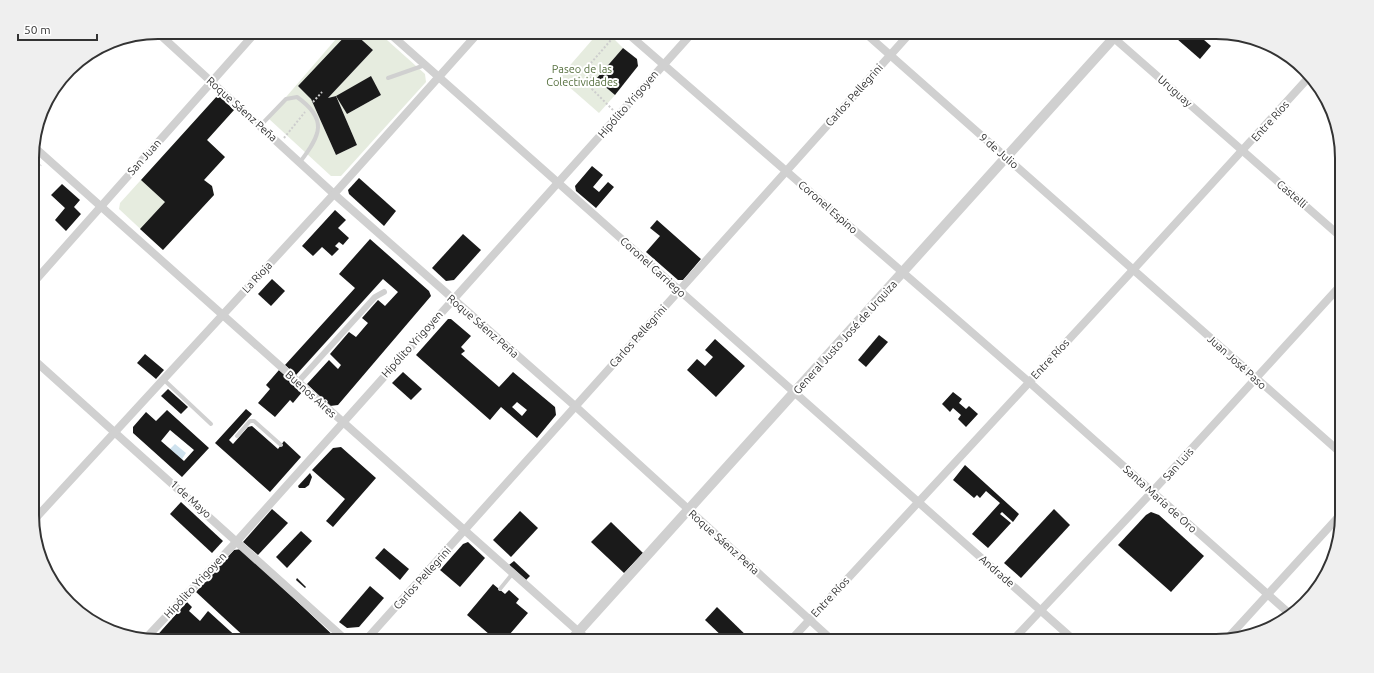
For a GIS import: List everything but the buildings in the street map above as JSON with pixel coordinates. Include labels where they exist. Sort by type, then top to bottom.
[{"type":"street","name":"Roque Sáenz Peña","points":[[165,39],[334,194],[575,406],[688,510],[827,634]]},
{"type":"street","name":"San Juan","points":[[39,276],[250,39]]},
{"type":"street","name":"Coronel Carriego","points":[[396,39],[917,501]]},
{"type":"street","name":"La Rioja","points":[[39,514],[334,194],[473,39]]},
{"type":"street","name":"Coronel Espino","points":[[634,39],[1029,382]]},
{"type":"street","name":"Hipólito Yrigoyen","points":[[150,634],[237,540],[452,299],[559,183],[686,39]]},
{"type":"street","name":"9 de Julio","points":[[872,39],[1133,270]]},
{"type":"street","name":"Carlos Pellegrini","points":[[371,634],[905,39]]},
{"type":"street","name":"General Justo José de Urquiza","points":[[576,634],[1007,158],[1109,39]]},
{"type":"street","name":"Uruguay","points":[[1119,39],[1243,150]]},
{"type":"street","name":"Entre Ríos","points":[[796,634],[1306,81]]},
{"type":"street","name":"Castelli","points":[[1243,150],[1335,232]]},
{"type":"street","name":"Buenos Aires","points":[[39,151],[582,634]]},
{"type":"street","name":"Juan José Paso","points":[[1133,270],[1335,448]]},
{"type":"street","points":[[298,382],[375,297],[384,292]]},
{"type":"street","name":"San Luis","points":[[1019,634],[1152,492],[1335,292]]},
{"type":"street","name":"1 de Mayo","points":[[39,364],[237,540],[339,634]]},
{"type":"street","name":"Santa María de Oro","points":[[1029,382],[1286,611]]},
{"type":"street","name":"Andrade","points":[[917,501],[1067,634]]},
{"type":"street","points":[[1232,633],[1335,521]]},
{"type":"lane","points":[[388,78],[425,65]]},
{"type":"lane","points":[[260,126],[286,99],[297,96],[310,106],[318,117],[317,134],[311,147],[300,162]]},
{"type":"lane","points":[[163,379],[211,424]]},
{"type":"lane","points":[[236,436],[250,421],[254,421],[281,445]]},
{"type":"lane","points":[[500,589],[513,573]]},
{"type":"path","points":[[612,39],[590,64],[592,89],[619,114]]},
{"type":"path","points":[[280,144],[322,92]]},
{"type":"path","points":[[39,167],[47,158]]},
{"type":"green space","points":[[336,39],[342,39],[298,86],[311,99],[336,155],[357,145],[336,96],[328,98],[373,50],[361,39],[386,39],[425,74],[426,82],[341,176],[331,176],[268,118]],"holes":[[[370,77],[381,95],[347,114],[337,96]]]},
{"type":"green space","name":"Paseo de las Colectividades","points":[[593,39],[614,39],[623,48],[596,79],[615,95],[599,113],[559,78]]},
{"type":"green space","points":[[218,95],[234,110],[207,140],[225,157],[204,180],[212,186],[214,195],[163,250],[119,209],[120,203]]},
{"type":"water","points":[[175,444],[186,453],[182,459],[170,449]]}]
